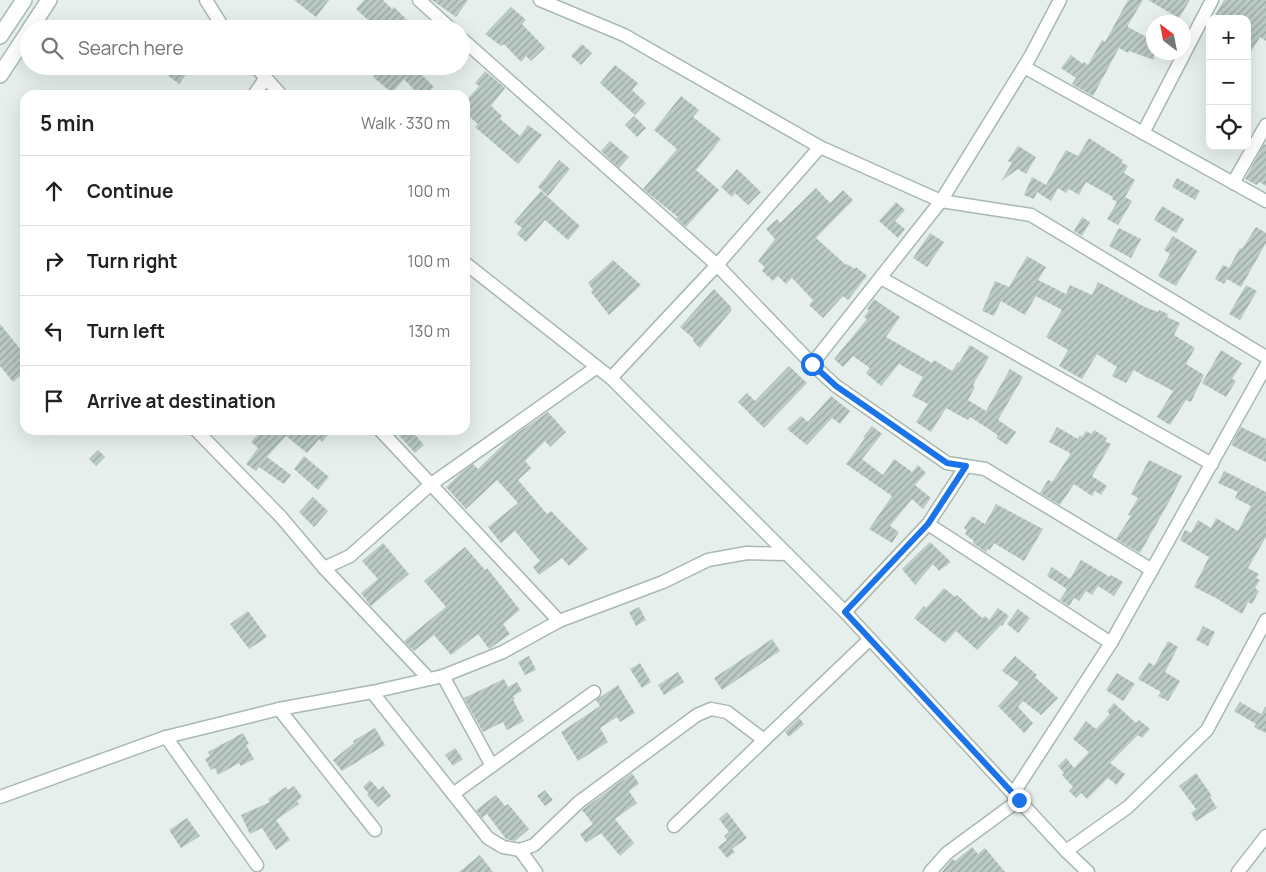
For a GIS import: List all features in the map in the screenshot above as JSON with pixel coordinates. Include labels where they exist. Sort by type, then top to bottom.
[{"type":"main road","points":[[0,36],[24,0]]},
{"type":"main road","points":[[36,20],[49,0]]},
{"type":"main road","points":[[0,75],[20,45]]},
{"type":"street","points":[[206,0],[218,20]]},
{"type":"street","points":[[419,0],[441,20]]},
{"type":"street","points":[[540,0],[624,35],[820,147],[941,201],[1031,215],[1266,357]]},
{"type":"street","points":[[812,364],[941,201],[1024,67],[1060,0]]},
{"type":"street","points":[[1143,133],[1212,0]]},
{"type":"street","points":[[470,46],[717,265],[812,364],[836,386],[947,463],[985,469],[1152,570]]},
{"type":"street","points":[[1024,67],[1266,201]]},
{"type":"street","points":[[262,75],[276,90]]},
{"type":"street","points":[[257,90],[265,79]]},
{"type":"street","points":[[1233,182],[1266,125]]},
{"type":"street","points":[[611,378],[717,265],[820,147]]},
{"type":"street","points":[[470,266],[611,378],[845,612],[1066,851],[1088,872]]},
{"type":"street","points":[[881,278],[1212,464]]},
{"type":"street","points":[[324,568],[350,556],[430,485],[597,366]]},
{"type":"street","points":[[930,872],[947,853],[1016,797],[1111,643],[1266,366]]},
{"type":"street","points":[[201,435],[281,517],[324,568],[429,679]]},
{"type":"street","points":[[385,435],[559,621]]},
{"type":"street","points":[[845,612],[928,524],[966,466]]},
{"type":"street","points":[[928,524],[1111,643]]},
{"type":"street","points":[[0,797],[166,737],[279,709],[372,692],[443,676],[503,652],[559,621],[663,582],[708,560],[747,553],[787,554]]},
{"type":"street","points":[[1066,851],[1128,807],[1207,730],[1266,620]]},
{"type":"street","points":[[674,826],[870,639]]},
{"type":"street","points":[[443,676],[492,766]]},
{"type":"street","points":[[372,692],[488,838],[504,847],[520,850],[534,845],[580,802],[697,715],[711,709],[727,712],[764,740]]},
{"type":"street","points":[[453,794],[594,692]]},
{"type":"street","points":[[279,709],[375,830]]},
{"type":"street","points":[[166,737],[257,865]]},
{"type":"street","points":[[1238,872],[1266,836]]},
{"type":"street","points":[[520,850],[536,872]]},
{"type":"building","points":[[294,0],[329,0],[316,17]]},
{"type":"building","points":[[364,0],[383,0],[392,9],[394,7],[407,20],[368,20],[356,9]]},
{"type":"building","points":[[432,0],[468,0],[456,17]]},
{"type":"building","points":[[1128,0],[1143,0],[1128,27],[1146,37],[1146,57],[1129,51],[1128,53],[1119,48],[1093,96],[1072,84],[1076,78],[1061,68],[1071,55],[1083,64],[1084,62],[1088,65],[1102,40],[1105,42]]},
{"type":"building","points":[[1148,0],[1190,0],[1181,15],[1174,15]]},
{"type":"building","points":[[1224,0],[1266,0],[1266,41],[1260,37],[1251,52],[1251,15],[1215,15]]},
{"type":"building","points":[[511,7],[526,20],[522,24],[545,48],[531,61],[526,56],[521,62],[504,44],[501,46],[485,34]]},
{"type":"building","points":[[582,44],[592,53],[581,65],[571,56]]},
{"type":"building","points":[[615,65],[638,83],[632,90],[646,103],[635,115],[600,83]]},
{"type":"building","points":[[485,71],[505,88],[491,106],[502,116],[500,119],[520,136],[528,125],[542,135],[518,164],[475,127],[478,124],[470,117],[470,96],[479,86],[475,83]]},
{"type":"building","points":[[168,75],[186,75],[179,84]]},
{"type":"building","points":[[375,75],[422,75],[434,87],[431,90],[414,90],[404,79],[395,90],[388,90],[373,77]]},
{"type":"building","points":[[681,96],[699,110],[693,117],[721,139],[696,170],[719,190],[686,227],[676,218],[678,217],[643,189],[677,149],[654,130]]},
{"type":"building","points":[[634,116],[646,128],[637,137],[625,125]]},
{"type":"building","points":[[1089,138],[1123,160],[1121,162],[1128,166],[1124,173],[1135,180],[1125,197],[1132,201],[1118,225],[1107,219],[1117,202],[1112,199],[1113,197],[1086,182],[1079,195],[1069,189],[1066,193],[1058,188],[1051,201],[1037,192],[1034,199],[1024,195],[1032,177],[1046,185],[1066,150],[1078,156]]},
{"type":"building","points":[[610,141],[629,157],[619,168],[601,151]]},
{"type":"building","points":[[1264,144],[1266,145],[1266,186],[1259,182],[1257,185],[1245,179]]},
{"type":"building","points":[[1018,146],[1036,157],[1026,174],[1018,169],[1001,181],[1012,163],[1008,161]]},
{"type":"building","points":[[559,160],[570,169],[548,196],[538,187]]},
{"type":"building","points":[[737,169],[761,192],[748,205],[735,193],[732,197],[721,187]]},
{"type":"building","points":[[1177,178],[1200,191],[1195,200],[1172,187]]},
{"type":"building","points":[[816,188],[830,203],[843,190],[853,200],[816,238],[846,265],[855,269],[856,267],[867,276],[848,300],[843,296],[823,318],[809,305],[813,300],[792,278],[786,284],[778,276],[773,281],[762,271],[765,267],[758,261],[775,239],[766,229],[777,219],[780,223]]},
{"type":"building","points":[[541,191],[580,226],[568,240],[545,220],[526,242],[517,234],[522,228],[514,222]]},
{"type":"building","points":[[896,202],[905,210],[895,221],[905,229],[898,238],[879,221]]},
{"type":"building","points":[[1162,206],[1184,219],[1176,233],[1154,220]]},
{"type":"building","points":[[1082,217],[1090,222],[1082,236],[1074,231]]},
{"type":"building","points":[[1256,227],[1266,233],[1266,243],[1241,287],[1227,279],[1224,284],[1215,279],[1223,265],[1229,268],[1240,248],[1242,249]]},
{"type":"building","points":[[1119,228],[1141,239],[1131,258],[1109,246]]},
{"type":"building","points":[[930,233],[944,242],[927,267],[913,258]]},
{"type":"building","points":[[1173,236],[1197,251],[1176,286],[1158,276],[1170,254],[1164,250]]},
{"type":"building","points":[[1027,256],[1046,267],[1038,280],[1066,294],[1070,285],[1092,295],[1098,282],[1145,307],[1168,314],[1167,317],[1180,323],[1174,335],[1195,348],[1186,364],[1204,375],[1191,402],[1186,400],[1170,425],[1157,417],[1173,391],[1134,370],[1126,383],[1112,376],[1117,367],[1097,354],[1082,379],[1059,366],[1068,350],[1046,337],[1062,310],[1036,296],[1025,315],[1001,301],[994,316],[982,311],[995,281],[1009,287]]},
{"type":"building","points":[[613,260],[641,285],[609,315],[591,292],[593,290],[588,283]]},
{"type":"building","points":[[1246,285],[1257,291],[1240,320],[1229,314]]},
{"type":"building","points":[[714,289],[731,307],[731,311],[700,348],[693,341],[694,339],[680,327]]},
{"type":"building","points":[[874,299],[900,317],[886,337],[932,363],[934,360],[952,371],[970,345],[989,357],[973,385],[975,387],[968,400],[986,411],[1010,369],[1023,377],[998,420],[1016,432],[1007,445],[996,438],[998,436],[992,431],[970,417],[968,420],[946,408],[931,432],[916,422],[928,404],[912,396],[923,377],[899,364],[881,386],[866,373],[870,368],[853,356],[843,367],[834,359],[867,319],[864,317]]},
{"type":"building","points":[[0,324],[20,349],[20,376],[13,382],[0,366]]},
{"type":"building","points":[[1221,350],[1242,363],[1232,379],[1236,381],[1226,397],[1202,383]]},
{"type":"building","points":[[789,366],[807,383],[764,428],[738,402],[747,393],[755,401]]},
{"type":"building","points":[[831,396],[850,411],[840,424],[832,418],[807,445],[787,429],[801,416],[808,422]]},
{"type":"building","points":[[548,412],[566,432],[550,447],[545,441],[525,461],[531,468],[518,480],[547,514],[551,511],[588,549],[569,566],[562,558],[539,575],[533,567],[540,561],[515,531],[501,543],[488,527],[518,503],[497,480],[466,509],[446,487],[473,464],[478,469],[510,438]]},
{"type":"building","points":[[872,426],[882,434],[862,459],[883,475],[894,459],[912,472],[918,465],[926,473],[915,485],[931,498],[923,509],[912,499],[890,526],[899,532],[892,543],[869,529],[892,496],[846,464]]},
{"type":"building","points":[[1057,427],[1078,439],[1086,431],[1091,434],[1094,430],[1107,438],[1105,441],[1111,444],[1092,476],[1107,486],[1101,495],[1095,491],[1092,496],[1074,484],[1060,505],[1040,493],[1048,480],[1052,482],[1070,455],[1070,453],[1049,442]]},
{"type":"building","points":[[1241,427],[1266,439],[1266,462],[1231,445]]},
{"type":"building","points":[[257,435],[328,435],[322,442],[319,439],[307,453],[286,436],[267,457],[291,475],[284,484],[259,467],[256,471],[246,464],[258,448],[251,442]]},
{"type":"building","points":[[399,435],[415,435],[424,445],[415,453]]},
{"type":"building","points":[[98,450],[105,457],[96,466],[89,459]]},
{"type":"building","points":[[304,456],[329,477],[318,490],[294,469]]},
{"type":"building","points":[[1149,460],[1182,476],[1140,553],[1116,539],[1131,516],[1128,515],[1138,498],[1131,494]]},
{"type":"building","points":[[1224,471],[1266,492],[1266,537],[1248,568],[1259,574],[1256,578],[1260,580],[1255,588],[1259,591],[1252,604],[1248,602],[1242,614],[1194,587],[1209,557],[1180,540],[1185,530],[1191,533],[1198,520],[1211,528],[1216,518],[1238,531],[1251,506],[1235,498],[1238,492],[1218,483]]},
{"type":"building","points":[[313,497],[328,511],[314,527],[299,512]]},
{"type":"building","points":[[996,504],[1043,529],[1024,561],[994,543],[990,550],[987,549],[986,552],[973,543],[974,541],[965,534],[967,531],[964,528],[972,516],[985,524]]},
{"type":"building","points":[[930,542],[951,562],[939,571],[933,564],[915,585],[902,569]]},
{"type":"building","points":[[383,543],[409,574],[371,606],[361,593],[378,579],[362,561]]},
{"type":"building","points":[[465,547],[485,570],[487,568],[520,610],[503,624],[510,634],[489,649],[478,634],[451,655],[434,635],[414,651],[404,641],[446,607],[424,581]]},
{"type":"building","points":[[1081,560],[1110,577],[1111,575],[1123,582],[1114,596],[1098,586],[1092,595],[1086,591],[1079,601],[1074,598],[1069,606],[1060,600],[1067,589],[1047,576],[1052,567],[1070,579]]},
{"type":"building","points":[[944,588],[955,597],[957,595],[982,618],[985,616],[989,620],[998,608],[1009,616],[1002,626],[977,650],[956,631],[945,643],[914,618]]},
{"type":"building","points":[[639,607],[646,620],[636,626],[629,612]]},
{"type":"building","points":[[1018,609],[1030,618],[1018,633],[1007,624]]},
{"type":"building","points":[[248,611],[267,637],[249,649],[230,624]]},
{"type":"building","points":[[1203,626],[1215,632],[1208,646],[1196,640]]},
{"type":"building","points":[[772,639],[780,651],[722,690],[714,678]]},
{"type":"building","points":[[1168,641],[1178,647],[1165,672],[1180,681],[1168,701],[1158,696],[1161,692],[1138,679],[1149,662],[1154,666]]},
{"type":"building","points":[[529,656],[536,670],[525,675],[518,662]]},
{"type":"building","points":[[1015,656],[1037,675],[1035,677],[1058,698],[1041,715],[1023,701],[1018,707],[1033,723],[1024,733],[998,706],[1019,683],[1002,671]]},
{"type":"building","points":[[640,663],[651,682],[642,688],[630,669]]},
{"type":"building","points":[[678,672],[684,682],[664,695],[658,685]]},
{"type":"building","points":[[1117,673],[1135,684],[1123,701],[1106,690]]},
{"type":"building","points":[[504,679],[508,687],[517,682],[522,691],[513,696],[515,699],[513,700],[524,721],[507,730],[503,722],[483,732],[464,698]]},
{"type":"building","points":[[618,685],[635,713],[620,722],[617,717],[600,728],[608,742],[578,761],[561,732],[600,706],[596,700]]},
{"type":"building","points":[[1240,702],[1261,714],[1266,706],[1266,733],[1254,727],[1256,724],[1234,711]]},
{"type":"building","points":[[1114,703],[1136,723],[1139,720],[1150,729],[1142,738],[1138,735],[1110,763],[1125,774],[1117,785],[1108,778],[1087,799],[1081,793],[1076,798],[1069,791],[1073,787],[1062,775],[1064,773],[1058,766],[1066,758],[1074,768],[1089,752],[1073,739],[1086,721],[1096,729],[1110,714],[1107,711]]},
{"type":"building","points":[[799,718],[804,724],[789,737],[785,732]]},
{"type":"building","points":[[375,728],[385,745],[342,771],[333,760],[354,743],[353,741]]},
{"type":"building","points":[[243,733],[249,744],[246,745],[254,759],[241,766],[239,763],[218,775],[215,768],[211,770],[205,759],[210,756],[208,752]]},
{"type":"building","points":[[455,748],[463,759],[453,766],[445,755]]},
{"type":"building","points":[[632,773],[639,784],[629,791],[637,803],[615,819],[634,843],[620,856],[601,833],[586,843],[580,834],[593,824],[582,810]]},
{"type":"building","points":[[1196,773],[1212,796],[1210,797],[1217,808],[1196,821],[1191,813],[1196,809],[1179,786]]},
{"type":"building","points":[[370,780],[379,790],[383,786],[391,796],[378,807],[367,795],[369,794],[363,787]]},
{"type":"building","points":[[294,786],[302,797],[297,801],[299,804],[276,820],[290,840],[276,850],[262,828],[250,834],[241,815],[270,802],[268,799],[286,787],[288,790]]},
{"type":"building","points":[[545,790],[553,800],[545,806],[537,796]]},
{"type":"building","points":[[496,795],[505,806],[508,804],[529,829],[515,841],[506,839],[487,814],[482,818],[476,810]]},
{"type":"building","points":[[727,812],[747,838],[732,849],[735,852],[727,858],[718,847],[727,840],[724,836],[729,832],[719,819]]},
{"type":"building","points":[[187,818],[200,836],[181,848],[169,830]]},
{"type":"building","points":[[972,847],[978,854],[985,848],[1005,872],[942,872],[952,859],[955,861]]},
{"type":"building","points":[[480,855],[493,872],[459,872]]},
{"type":"route","points":[[812,364],[836,386],[947,463],[966,466],[928,524],[845,612],[1019,800]]}]
